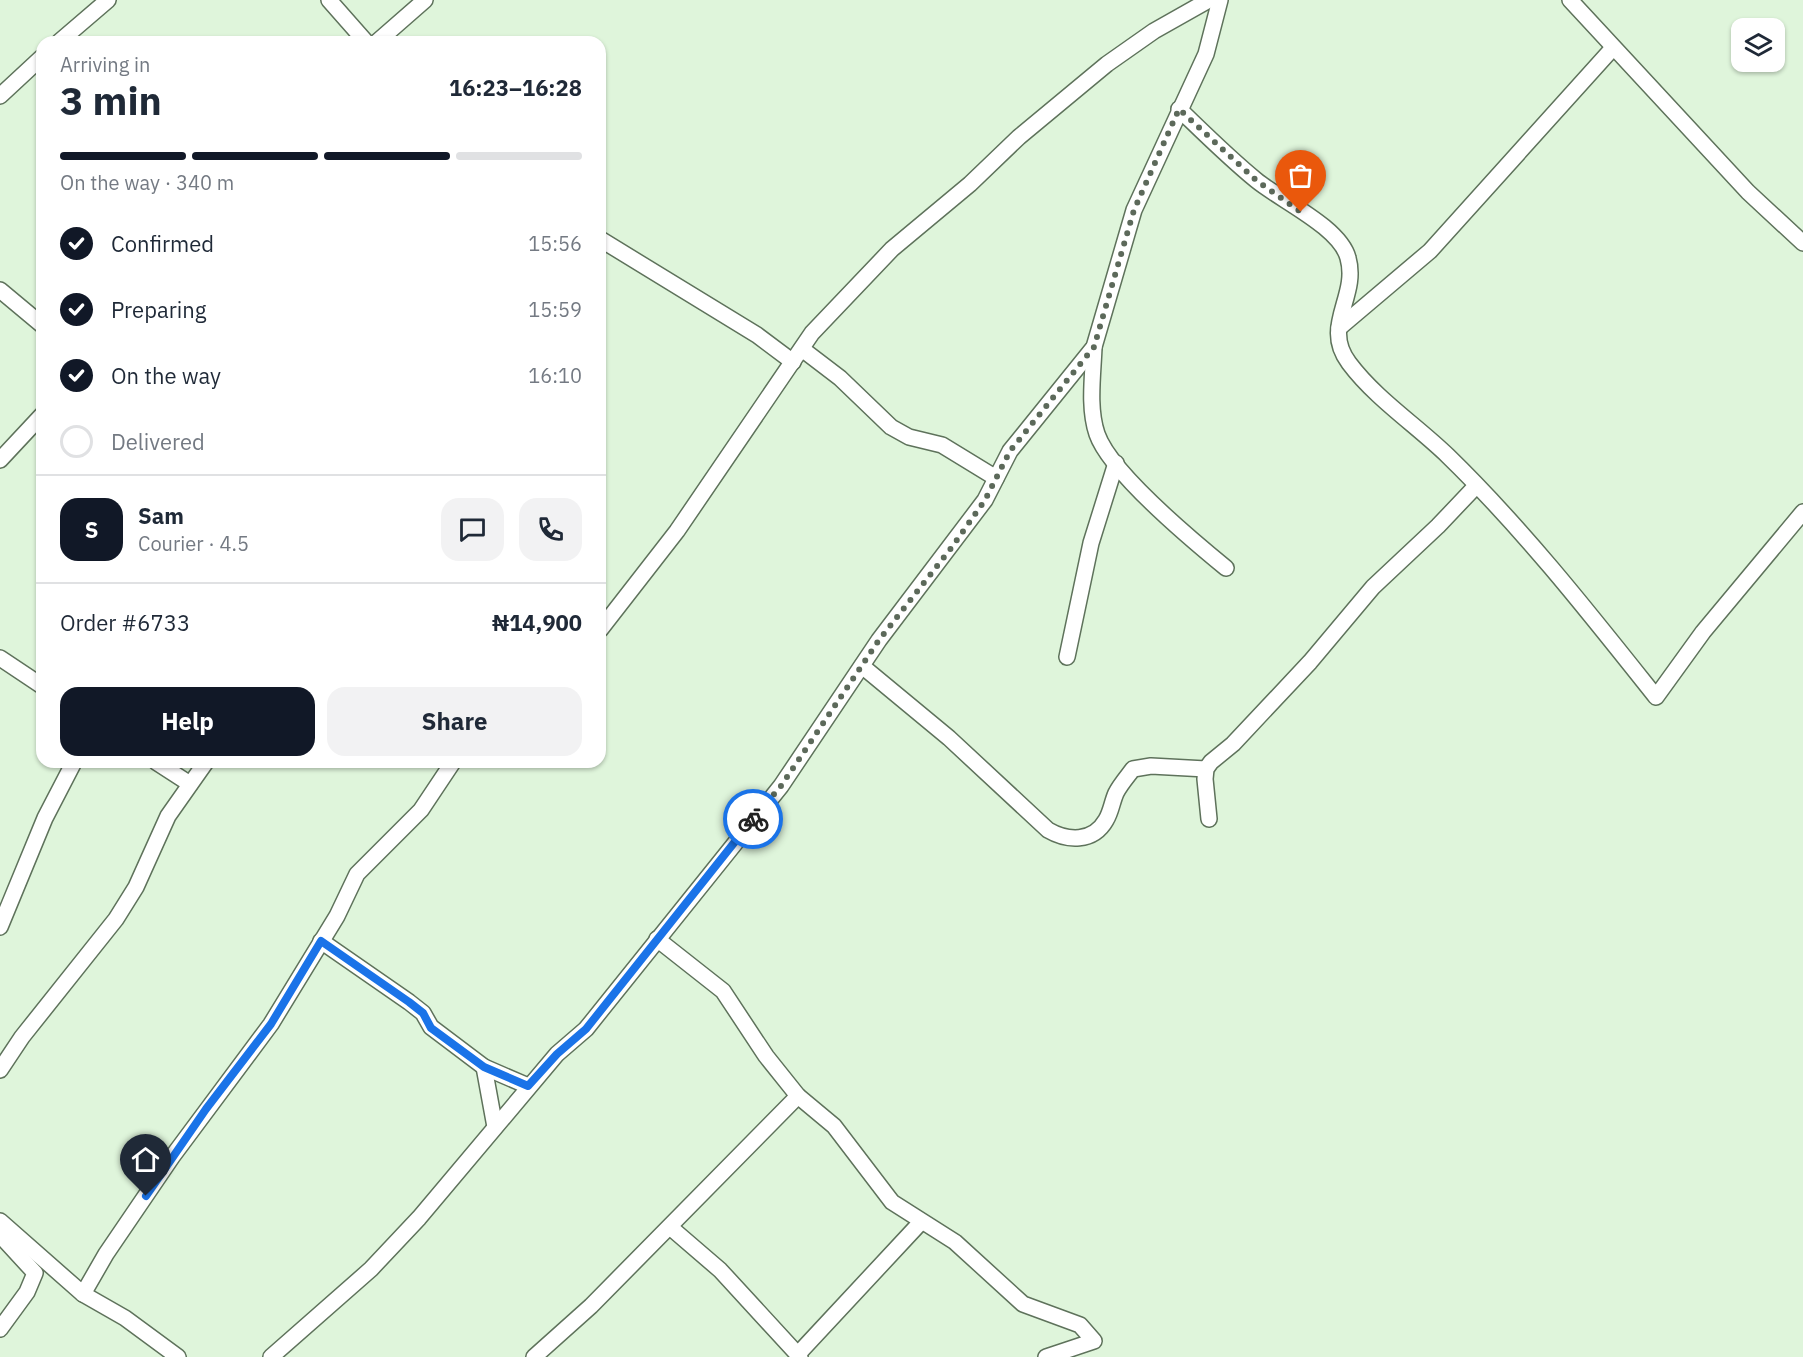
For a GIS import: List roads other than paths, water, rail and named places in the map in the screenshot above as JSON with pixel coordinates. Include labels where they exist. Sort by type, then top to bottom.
[{"type":"street","points":[[66,36],[108,0]]},
{"type":"street","points":[[329,0],[371,36]]},
{"type":"street","points":[[383,36],[425,0]]},
{"type":"street","points":[[1210,0],[1206,54],[1134,210],[1094,347],[1093,418],[1097,435],[1116,463],[1179,528],[1226,568]]},
{"type":"street","points":[[606,622],[677,531],[812,333],[892,249],[970,184],[1019,136],[1107,64],[1154,31],[1210,0]]},
{"type":"street","points":[[1570,0],[1612,49],[1669,104],[1748,192],[1803,243]]},
{"type":"street","points":[[1338,328],[1430,251],[1612,49]]},
{"type":"street","points":[[0,96],[36,63]]},
{"type":"street","points":[[1179,109],[1257,181],[1338,240],[1348,257],[1350,277],[1337,340],[1348,362],[1368,384],[1449,456],[1561,577],[1656,697],[1703,632],[1803,512]]},
{"type":"street","points":[[606,249],[757,335],[793,362]]},
{"type":"street","points":[[0,290],[36,320]]},
{"type":"street","points":[[271,1357],[371,1269],[419,1218],[528,1086],[557,1054],[586,1029],[781,786],[879,640],[952,547],[985,500],[1010,451],[1094,347]]},
{"type":"street","points":[[802,349],[840,378],[891,427],[909,437],[942,445],[996,478]]},
{"type":"street","points":[[0,460],[36,421]]},
{"type":"street","points":[[1067,657],[1092,543],[1116,463]]},
{"type":"street","points":[[1209,819],[1206,769],[1310,662],[1373,587],[1438,526],[1476,486]]},
{"type":"street","points":[[0,658],[36,682]]},
{"type":"street","points":[[862,666],[950,738],[1048,830],[1059,837],[1073,840],[1084,838],[1097,831],[1106,821],[1117,792],[1133,770],[1151,766],[1206,769]]},
{"type":"street","points":[[2,920],[45,818],[71,768]]},
{"type":"street","points":[[165,768],[190,784]]},
{"type":"street","points":[[0,1070],[22,1037],[116,919],[136,887],[168,816],[202,768]]},
{"type":"street","points":[[83,1294],[106,1254],[172,1157],[271,1024],[337,916],[357,874],[421,810],[449,768]]},
{"type":"street","points":[[657,939],[723,991],[766,1056],[798,1096],[834,1126],[892,1202],[955,1242],[1023,1304],[1080,1325],[1094,1341],[1046,1357]]},
{"type":"street","points":[[321,941],[409,1002],[423,1013],[431,1028],[484,1067],[528,1086]]},
{"type":"street","points":[[484,1067],[495,1127]]},
{"type":"street","points":[[534,1357],[591,1306],[798,1096]]},
{"type":"street","points":[[0,1221],[83,1294],[125,1318],[178,1357]]},
{"type":"street","points":[[670,1227],[720,1270],[799,1355],[921,1222]]},
{"type":"street","points":[[0,1235],[35,1273],[27,1292],[0,1329]]}]
